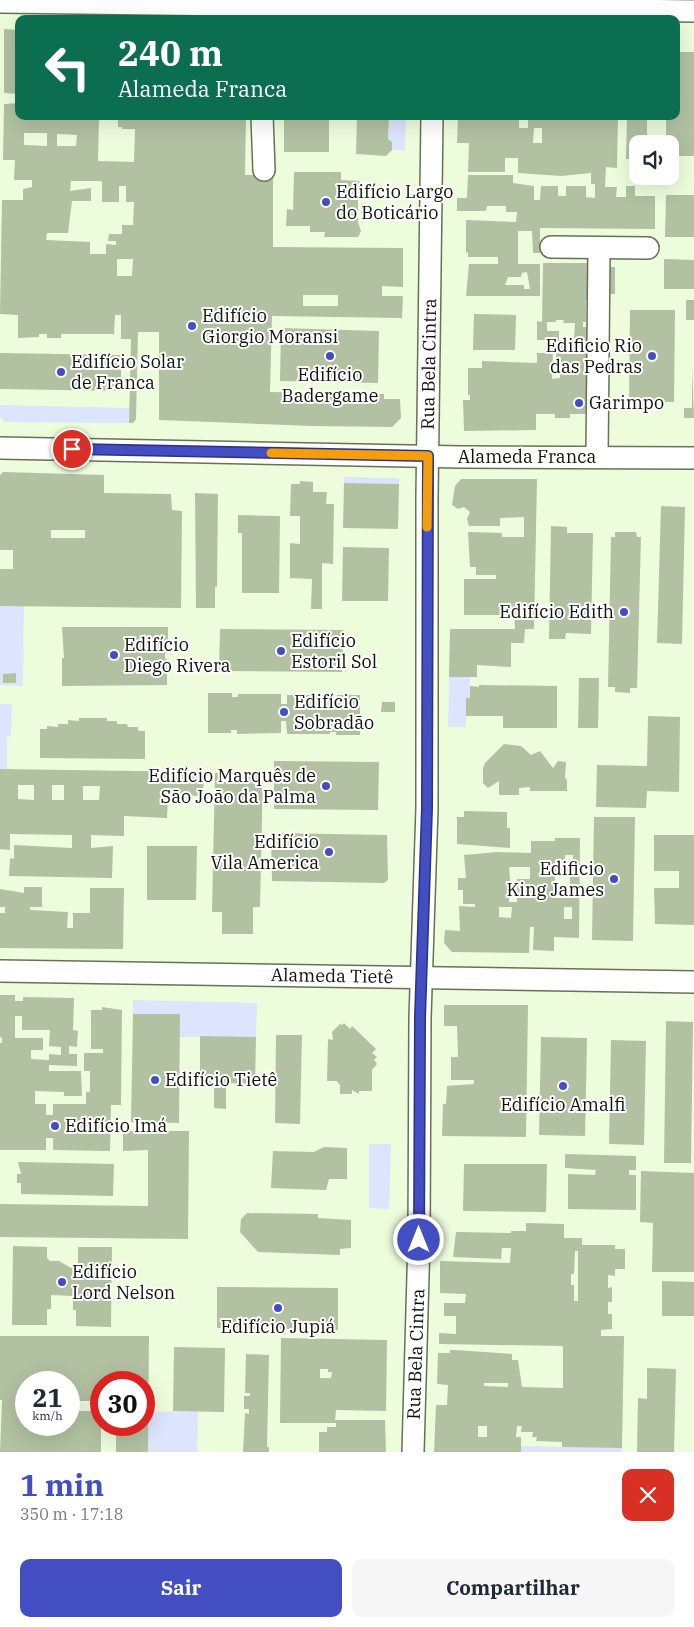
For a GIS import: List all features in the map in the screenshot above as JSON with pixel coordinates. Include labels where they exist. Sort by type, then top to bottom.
[{"type":"street","points":[[0,2],[261,12],[601,5],[694,11]]},
{"type":"street","points":[[262,120],[264,170]]},
{"type":"street","name":"Rua Bela Cintra","points":[[413,1452],[419,1240],[421,977],[427,808],[428,456],[432,120]]},
{"type":"street","points":[[551,247],[648,248]]},
{"type":"street","points":[[597,456],[599,248]]},
{"type":"street","name":"Alameda Franca","points":[[0,448],[428,456],[694,458]]},
{"type":"street","name":"Alameda Tietê","points":[[0,971],[694,982]]},
{"type":"shaded area","points":[[389,120],[406,120],[405,150],[392,150],[392,142],[388,139]]},
{"type":"shaded area","points":[[0,405],[130,408],[129,423],[4,422],[0,416]]},
{"type":"shaded area","points":[[344,477],[399,478],[399,484],[344,483]]},
{"type":"shaded area","points":[[0,606],[24,606],[23,686],[0,685]]},
{"type":"shaded area","points":[[449,677],[470,677],[470,698],[466,698],[466,727],[448,727]]},
{"type":"shaded area","points":[[0,704],[12,704],[11,736],[7,737],[7,769],[0,769]]},
{"type":"shaded area","points":[[133,1000],[257,1003],[256,1037],[180,1037],[180,1014],[133,1014]]},
{"type":"shaded area","points":[[369,1144],[391,1144],[389,1209],[369,1208]]},
{"type":"shaded area","points":[[198,1411],[197,1452],[148,1452],[148,1436],[155,1436],[155,1412]]},
{"type":"shaded area","points":[[521,1446],[622,1448],[622,1452],[521,1452]]},
{"type":"building","points":[[4,29],[15,30],[15,94],[4,93]]},
{"type":"building","points":[[680,52],[694,52],[694,156],[679,156],[679,135],[666,135],[666,120],[680,120]]},
{"type":"building","points":[[15,103],[15,120],[99,120],[98,161],[134,162],[135,129],[122,129],[122,127],[118,127],[118,120],[246,120],[245,175],[273,175],[273,247],[403,248],[403,287],[382,286],[382,296],[403,296],[402,318],[272,316],[270,392],[384,394],[384,399],[400,399],[401,418],[392,427],[159,420],[159,332],[138,332],[136,419],[133,423],[129,423],[131,339],[121,339],[121,315],[115,315],[114,334],[61,334],[61,338],[47,338],[47,334],[39,334],[39,337],[18,338],[18,315],[0,314],[2,200],[23,200],[23,189],[32,187],[32,180],[14,180],[15,160],[3,160],[4,104]],"holes":[[[24,133],[47,133],[47,146],[24,145]],[[57,134],[77,135],[76,146],[57,146]],[[71,181],[102,181],[102,202],[119,202],[119,186],[126,186],[126,202],[134,202],[133,225],[122,225],[122,234],[109,234],[108,241],[116,241],[116,245],[106,244],[106,254],[90,254],[90,242],[46,240],[47,233],[68,233],[72,201],[91,201],[91,188],[70,191]],[[117,259],[133,259],[132,276],[117,276]],[[303,295],[338,295],[338,306],[303,306]]]},
{"type":"building","points":[[284,120],[329,120],[329,152],[284,152]]},
{"type":"building","points":[[357,120],[389,120],[388,139],[392,142],[392,150],[386,156],[356,154]]},
{"type":"building","points":[[458,120],[519,120],[519,128],[528,128],[528,120],[618,120],[617,168],[606,167],[605,187],[617,187],[616,197],[626,197],[626,186],[635,186],[635,196],[655,196],[655,229],[540,228],[540,253],[533,253],[532,231],[518,231],[518,264],[540,264],[540,296],[466,296],[469,264],[498,264],[498,257],[468,257],[468,252],[466,253],[466,220],[516,222],[517,212],[506,212],[506,206],[487,206],[486,211],[457,211],[457,198],[467,198],[468,175],[513,175],[513,183],[534,186],[534,200],[540,200],[541,186],[558,186],[558,196],[566,196],[566,186],[586,186],[586,197],[595,198],[595,184],[591,184],[591,173],[561,176],[518,173],[518,158],[505,158],[505,172],[468,172],[469,143],[457,143]],"holes":[[[534,128],[542,128],[542,143],[533,143]],[[527,272],[530,289],[524,289],[524,285],[505,285],[508,277],[521,277],[522,273]]]},
{"type":"building","points":[[627,120],[647,120],[647,135],[629,135],[629,159],[626,159]]},
{"type":"building","name":"Edifício Largo do Boticário","points":[[294,172],[341,172],[341,180],[359,181],[362,188],[358,195],[358,222],[361,231],[358,237],[324,237],[325,232],[310,232],[310,226],[286,226],[287,209],[293,210]]},
{"type":"building","points":[[666,195],[694,195],[694,237],[665,237]]},
{"type":"building","points":[[664,259],[694,260],[694,289],[664,289]]},
{"type":"building","points":[[543,263],[593,263],[588,300],[586,300],[586,322],[583,322],[583,327],[588,327],[587,414],[570,414],[570,418],[555,418],[555,414],[536,414],[536,430],[464,431],[463,400],[470,400],[470,395],[468,395],[468,368],[482,368],[482,361],[537,363],[537,353],[553,353],[552,379],[560,378],[560,361],[556,361],[556,340],[537,340],[537,321],[542,322]],"holes":[[[564,320],[563,323],[575,323],[574,340],[559,340],[559,331],[547,331],[547,322]]]},
{"type":"building","points":[[605,267],[615,267],[615,294],[605,294]]},
{"type":"building","points":[[686,300],[694,300],[694,320],[686,320]]},
{"type":"building","name":"Edificio Rio das Pedras","points":[[630,310],[675,310],[674,402],[629,402]]},
{"type":"building","points":[[474,314],[516,315],[515,350],[473,350]]},
{"type":"building","name":"Edifício Badergame","points":[[281,328],[379,331],[378,383],[280,381]]},
{"type":"building","name":"Edifício Solar de Franca","points":[[0,353],[121,355],[121,391],[0,389]]},
{"type":"building","points":[[692,367],[694,418],[684,418],[684,408],[692,408]]},
{"type":"building","points":[[3,472],[104,475],[104,493],[171,494],[172,510],[182,511],[181,608],[0,606],[0,569],[13,569],[13,550],[0,550],[0,475]],"holes":[[[51,530],[85,530],[85,538],[51,538]]]},
{"type":"building","points":[[461,479],[537,479],[534,629],[525,629],[524,643],[511,643],[511,667],[477,665],[477,677],[449,677],[450,629],[515,629],[514,608],[513,615],[464,615],[464,579],[496,579],[496,575],[476,575],[476,567],[470,567],[468,532],[502,533],[502,537],[524,537],[524,517],[500,518],[500,526],[469,526],[467,519],[470,512],[464,507],[458,509],[452,505],[455,486]]},
{"type":"building","points":[[300,481],[313,482],[313,492],[327,492],[326,504],[334,504],[333,564],[322,563],[322,609],[311,609],[312,579],[290,578],[290,543],[300,544],[300,516],[290,516],[291,484],[300,484]]},
{"type":"building","points":[[344,483],[399,484],[398,529],[343,528]]},
{"type":"building","points":[[195,493],[218,494],[215,608],[196,608]]},
{"type":"building","points":[[661,506],[685,507],[682,644],[657,643]]},
{"type":"building","points":[[238,515],[280,516],[279,593],[242,593],[242,533],[238,533]]},
{"type":"building","points":[[551,526],[567,527],[567,533],[593,533],[591,634],[566,633],[565,639],[549,639]]},
{"type":"building","name":"Edifício Edith","points":[[615,532],[636,532],[637,537],[641,537],[637,688],[630,688],[630,693],[615,692],[615,687],[608,687],[611,537],[615,537]]},
{"type":"building","points":[[343,547],[389,548],[388,601],[342,601]]},
{"type":"building","name":"Edifício Diego Rivera","points":[[62,627],[168,627],[168,653],[165,653],[165,659],[167,659],[167,685],[62,686],[62,658],[64,658]]},
{"type":"building","name":"Edifício Estoril Sol","points":[[220,629],[343,630],[342,672],[219,671]]},
{"type":"building","points":[[16,673],[16,683],[3,683],[3,674]]},
{"type":"building","points":[[579,678],[599,678],[598,728],[578,728]]},
{"type":"building","points":[[479,685],[557,686],[557,728],[503,728],[503,716],[466,716],[466,698],[470,698],[470,686],[479,687]]},
{"type":"building","name":"Edifício Sobradão","points":[[208,693],[232,693],[232,697],[238,697],[238,694],[281,694],[281,704],[287,704],[287,695],[330,695],[330,699],[337,699],[337,695],[360,695],[360,735],[336,735],[336,732],[330,732],[330,734],[287,734],[286,721],[281,721],[281,733],[237,734],[237,730],[231,730],[231,733],[208,733]]},
{"type":"building","points":[[382,702],[395,702],[395,712],[381,712]]},
{"type":"building","points":[[648,716],[680,717],[679,792],[647,791],[646,808],[596,807],[597,765],[647,766]]},
{"type":"building","points":[[79,718],[107,718],[107,721],[117,721],[117,724],[127,724],[128,727],[138,727],[138,731],[145,731],[145,759],[40,758],[40,729],[47,729],[47,726],[58,727],[58,724],[68,724],[68,720],[79,721]]},
{"type":"building","points":[[504,744],[521,746],[531,755],[540,751],[553,768],[558,761],[566,762],[565,778],[567,780],[567,791],[530,791],[530,787],[519,788],[519,795],[499,795],[499,781],[488,788],[483,783],[483,768],[485,763]]},
{"type":"building","name":"Edifício Marquês de São João da Palma","points":[[274,761],[379,762],[378,810],[274,809]]},
{"type":"building","points":[[0,769],[204,772],[203,796],[168,795],[167,818],[124,816],[124,836],[91,835],[91,848],[113,846],[112,878],[9,876],[10,858],[14,859],[14,845],[72,848],[72,835],[10,834],[10,850],[0,849]],"holes":[[[18,785],[34,785],[34,800],[18,799]],[[52,785],[64,785],[64,800],[52,800]],[[83,786],[100,786],[99,800],[83,800]]]},
{"type":"building","points":[[215,773],[263,773],[260,907],[253,907],[253,934],[222,934],[222,912],[212,912]]},
{"type":"building","points":[[464,811],[507,812],[507,828],[510,828],[510,848],[457,844],[457,817],[464,817]]},
{"type":"building","name":"Edificio King James","points":[[594,817],[635,817],[633,941],[592,940]]},
{"type":"building","name":"Edifício Vila America","points":[[274,833],[387,835],[388,880],[384,883],[272,881],[271,836]]},
{"type":"building","points":[[654,835],[694,835],[694,925],[655,924],[654,888],[679,888],[679,871],[654,871]]},
{"type":"building","points":[[555,838],[580,838],[579,938],[554,937],[554,951],[533,950],[534,927],[530,927],[529,953],[452,952],[444,943],[445,930],[460,931],[459,906],[475,907],[475,904],[463,904],[463,890],[458,890],[458,878],[466,878],[464,855],[497,852],[531,853],[531,841],[555,841]],"holes":[[[565,855],[573,855],[573,866],[565,866]],[[509,867],[530,867],[530,879],[517,879],[517,902],[509,902],[509,891],[511,891]],[[555,874],[570,874],[570,898],[554,898]],[[499,907],[512,907],[511,918],[499,917]],[[564,907],[572,907],[572,919],[564,919]]]},
{"type":"building","points":[[147,846],[197,846],[196,900],[147,900]]},
{"type":"building","points":[[24,887],[42,887],[42,907],[30,907],[30,910],[68,912],[67,928],[73,928],[73,913],[90,913],[90,888],[124,888],[123,949],[0,948],[0,913],[5,913],[5,907],[0,907],[0,889],[24,893]]},
{"type":"building","points":[[0,995],[15,995],[15,1001],[23,1001],[23,997],[74,998],[73,1030],[78,1031],[77,1047],[69,1046],[69,1054],[77,1054],[77,1066],[49,1065],[49,1071],[81,1071],[82,1096],[64,1096],[64,1092],[35,1091],[35,1104],[46,1104],[46,1115],[53,1115],[53,1104],[86,1104],[86,1092],[90,1092],[90,1071],[84,1071],[84,1053],[103,1053],[103,1049],[91,1049],[91,1010],[102,1010],[102,1007],[122,1010],[121,1105],[111,1105],[110,1151],[53,1150],[53,1138],[46,1138],[46,1150],[0,1150],[0,1043],[2,1043],[2,1038],[0,1037]],"holes":[[[15,1016],[22,1016],[22,1030],[50,1030],[49,1046],[61,1047],[61,1055],[49,1054],[49,1060],[31,1059],[31,1050],[43,1050],[43,1038],[15,1038]]]},
{"type":"building","points":[[444,1005],[528,1005],[526,1137],[442,1136],[443,1104],[446,1104],[447,1086],[474,1084],[474,1080],[451,1080],[451,1057],[458,1057],[457,1026],[444,1026]]},
{"type":"building","name":"Edifício Tietê","points":[[133,1014],[180,1014],[179,1123],[131,1122]]},
{"type":"building","points":[[666,1021],[693,1022],[691,1163],[664,1163]]},
{"type":"building","points":[[344,1023],[350,1029],[352,1026],[376,1049],[372,1053],[377,1057],[374,1060],[377,1064],[372,1070],[372,1091],[359,1091],[359,1094],[352,1090],[352,1094],[340,1094],[340,1085],[337,1081],[327,1081],[328,1039],[333,1040],[332,1032],[340,1024]]},
{"type":"building","points":[[276,1035],[302,1035],[300,1124],[275,1123]]},
{"type":"building","points":[[200,1036],[256,1037],[255,1084],[226,1083],[226,1109],[214,1108],[214,1084],[200,1084]]},
{"type":"building","name":"Edifício Amalfi","points":[[541,1037],[587,1038],[585,1136],[539,1135]]},
{"type":"building","points":[[611,1040],[646,1041],[644,1145],[609,1144]]},
{"type":"building","points":[[123,1131],[189,1131],[188,1239],[0,1237],[0,1204],[148,1206],[148,1150],[123,1151]]},
{"type":"building","points":[[324,1147],[347,1148],[347,1179],[329,1179],[326,1190],[271,1188],[273,1151],[314,1152]]},
{"type":"building","points":[[565,1154],[636,1156],[636,1170],[629,1170],[629,1175],[636,1175],[636,1210],[568,1209],[568,1174],[595,1175],[596,1170],[565,1168]]},
{"type":"building","points":[[18,1162],[114,1164],[113,1196],[21,1194],[21,1183],[17,1183],[17,1174],[21,1174]]},
{"type":"building","points":[[464,1164],[547,1164],[546,1212],[463,1211]]},
{"type":"building","points":[[641,1171],[694,1173],[694,1272],[652,1272],[653,1223],[640,1222]]},
{"type":"building","points":[[247,1213],[318,1214],[318,1218],[351,1220],[351,1248],[340,1249],[340,1255],[258,1252],[240,1232],[241,1219]]},
{"type":"building","points":[[526,1223],[564,1224],[564,1238],[582,1238],[582,1245],[615,1245],[615,1249],[625,1249],[625,1269],[615,1269],[615,1276],[608,1275],[608,1288],[612,1287],[612,1302],[608,1302],[608,1314],[612,1314],[612,1329],[601,1330],[601,1336],[624,1336],[622,1448],[562,1447],[562,1442],[536,1441],[537,1437],[532,1437],[533,1432],[521,1432],[522,1426],[517,1426],[516,1437],[521,1437],[521,1452],[434,1452],[436,1405],[447,1405],[448,1385],[437,1384],[438,1353],[450,1353],[450,1350],[455,1350],[512,1354],[512,1360],[518,1360],[522,1387],[563,1388],[563,1346],[439,1344],[439,1333],[456,1334],[456,1316],[444,1316],[444,1303],[465,1303],[466,1294],[440,1293],[440,1261],[510,1263],[511,1248],[502,1248],[501,1259],[453,1257],[456,1232],[511,1233],[511,1231],[526,1231]],"holes":[[[575,1251],[578,1251],[578,1301],[574,1301],[574,1285],[571,1285],[571,1274],[574,1274]],[[484,1383],[508,1383],[508,1387],[484,1386]],[[478,1426],[487,1426],[487,1437],[478,1437]]]},
{"type":"building","name":"Edifício Lord Nelson","points":[[13,1246],[47,1247],[47,1258],[50,1261],[59,1261],[71,1268],[78,1263],[78,1247],[112,1247],[111,1327],[76,1326],[76,1310],[73,1310],[73,1296],[51,1295],[51,1309],[47,1309],[47,1325],[12,1325]]},
{"type":"building","points":[[662,1281],[694,1282],[694,1316],[662,1316]]},
{"type":"building","name":"Edifício Jupiá","points":[[217,1287],[338,1288],[338,1330],[217,1328]]},
{"type":"building","points":[[0,1336],[149,1336],[149,1371],[90,1371],[90,1401],[80,1401],[80,1371],[15,1371],[15,1436],[80,1436],[80,1411],[90,1411],[90,1436],[101,1436],[101,1452],[0,1452],[2,1400],[0,1400]]},
{"type":"building","points":[[281,1338],[387,1340],[386,1411],[336,1410],[335,1420],[385,1420],[386,1452],[319,1452],[319,1432],[327,1432],[327,1427],[336,1427],[336,1423],[280,1423]],"holes":[[[320,1369],[328,1369],[328,1372],[332,1372],[331,1378],[320,1378]]]},
{"type":"building","points":[[174,1347],[225,1348],[224,1412],[173,1411]]},
{"type":"building","points":[[246,1354],[269,1355],[267,1447],[269,1447],[269,1452],[243,1452],[245,1413],[249,1414],[249,1409],[244,1409],[244,1396],[250,1396],[250,1393],[245,1393]]},
{"type":"building","points":[[647,1368],[676,1369],[674,1452],[637,1452],[638,1398],[647,1399]]},
{"type":"building","points":[[116,1436],[148,1436],[148,1452],[116,1452]]},
{"type":"slow traffic","points":[[271,453],[428,456],[427,527]]},
{"type":"place","name":"Edifício Largo do Boticário","points":[[326,202]]},
{"type":"place","name":"Edifício Giorgio Moransi","points":[[192,326]]},
{"type":"place","name":"Edifício Badergame","points":[[330,356]]},
{"type":"place","name":"Edificio Rio das Pedras","points":[[652,356]]},
{"type":"place","name":"Edifício Solar de Franca","points":[[61,372]]},
{"type":"place","name":"Garimpo","points":[[579,403]]},
{"type":"place","name":"Edifício Edith","points":[[624,612]]},
{"type":"place","name":"Edifício Estoril Sol","points":[[281,651]]},
{"type":"place","name":"Edifício Diego Rivera","points":[[114,655]]},
{"type":"place","name":"Edifício Sobradão","points":[[284,712]]},
{"type":"place","name":"Edifício Marquês de São João da Palma","points":[[326,786]]},
{"type":"place","name":"Edifício Vila America","points":[[329,852]]},
{"type":"place","name":"Edificio King James","points":[[614,879]]},
{"type":"place","name":"Edifício Tietê","points":[[155,1080]]},
{"type":"place","name":"Edifício Amalfi","points":[[563,1086]]},
{"type":"place","name":"Edifício Imá","points":[[55,1126]]},
{"type":"place","name":"Edifício Lord Nelson","points":[[62,1282]]},
{"type":"place","name":"Edifício Jupiá","points":[[278,1308]]},
{"type":"route","points":[[72,449],[428,456],[427,808],[420,1018],[419,1240]]}]
